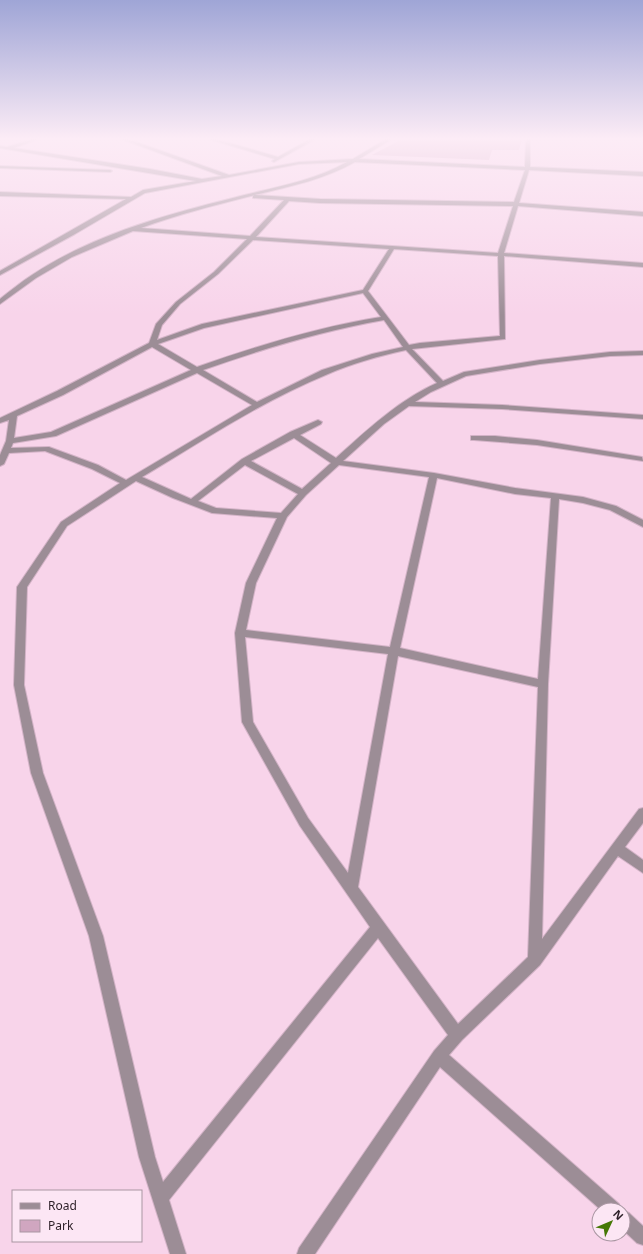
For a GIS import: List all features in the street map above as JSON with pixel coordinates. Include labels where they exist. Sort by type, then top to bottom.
[{"type":"street","points":[[115,198],[131,198]]},
{"type":"street","points":[[0,273],[73,233],[131,198]]},
{"type":"street","points":[[0,302],[19,286],[68,257],[132,229],[243,198]]},
{"type":"street","points":[[268,198],[320,201],[516,204],[643,214]]},
{"type":"street","points":[[178,1254],[147,1157],[96,936],[37,774],[19,685],[22,587],[64,524],[135,477],[257,405],[325,372],[374,355],[420,345],[503,338],[501,253],[518,198]]},
{"type":"street","points":[[152,344],[159,324],[178,303],[216,273],[251,239],[288,199]]},
{"type":"street","points":[[132,229],[251,239],[501,253],[643,265]]},
{"type":"street","points":[[0,421],[60,393],[152,344],[202,326],[365,291],[392,248]]},
{"type":"street","points":[[365,291],[407,347],[442,384]]},
{"type":"street","points":[[10,441],[53,434],[197,370],[250,351],[350,324],[385,318]]},
{"type":"street","points":[[152,344],[257,405]]},
{"type":"street","points":[[457,1035],[304,822],[248,722],[240,633],[251,583],[283,516],[303,493],[381,422],[428,390],[464,374],[540,362],[610,354],[643,353]]},
{"type":"street","points":[[407,404],[502,406],[643,417]]},
{"type":"street","points":[[0,464],[10,441],[13,415]]},
{"type":"street","points":[[192,502],[245,461],[318,422]]},
{"type":"street","points":[[293,434],[336,462],[434,475],[515,491],[583,500],[613,508],[643,524]]},
{"type":"street","points":[[474,438],[509,439],[587,449],[643,459]]},
{"type":"street","points":[[6,451],[46,449],[95,467],[126,483]]},
{"type":"street","points":[[245,461],[303,493]]},
{"type":"street","points":[[351,889],[394,651],[434,475]]},
{"type":"street","points":[[135,477],[215,511],[283,516]]},
{"type":"street","points":[[535,960],[543,684],[554,496]]},
{"type":"street","points":[[240,633],[394,651],[543,684]]},
{"type":"street","points":[[305,1254],[439,1056],[457,1035],[535,960],[643,813]]},
{"type":"street","points":[[618,849],[643,867]]},
{"type":"street","points":[[161,1197],[378,927]]},
{"type":"street","points":[[439,1056],[604,1202]]},
{"type":"street","points":[[631,1226],[643,1237]]}]
